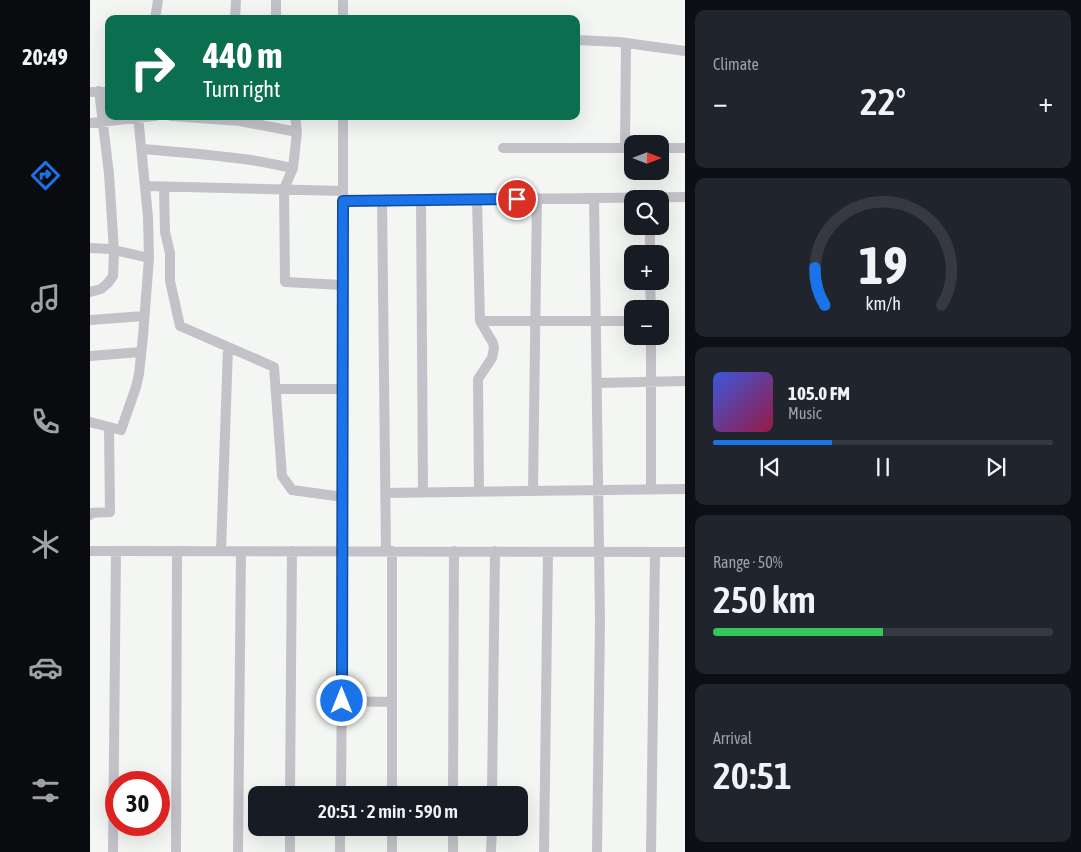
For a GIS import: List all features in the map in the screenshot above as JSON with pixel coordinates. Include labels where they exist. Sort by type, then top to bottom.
[{"type":"street","points":[[156,15],[158,0]]},
{"type":"street","points":[[235,15],[236,0]]},
{"type":"street","points":[[276,0],[276,15]]},
{"type":"street","points":[[343,0],[343,15]]},
{"type":"street","points":[[580,40],[626,43],[685,51]]},
{"type":"street","points":[[626,43],[629,135]]},
{"type":"street","points":[[90,292],[101,289],[111,280],[114,251],[110,174],[99,92]]},
{"type":"street","points":[[90,123],[103,120]]},
{"type":"street","points":[[90,422],[122,430],[136,387],[149,258],[143,150],[138,120]]},
{"type":"street","points":[[226,120],[297,132]]},
{"type":"street","points":[[296,120],[297,132],[293,168],[284,189],[285,282],[343,285]]},
{"type":"street","points":[[341,786],[343,120]]},
{"type":"street","points":[[503,148],[624,148]]},
{"type":"street","points":[[669,148],[685,148]]},
{"type":"street","points":[[143,150],[190,152],[266,162],[276,166],[293,168]]},
{"type":"street","points":[[145,186],[284,189],[382,200],[624,198]]},
{"type":"street","points":[[164,187],[165,232],[170,253],[170,281],[180,326],[274,367],[282,476],[292,490],[343,497]]},
{"type":"street","points":[[669,197],[685,197]]},
{"type":"street","points":[[534,491],[537,198]]},
{"type":"street","points":[[594,198],[600,620],[597,852]]},
{"type":"street","points":[[478,199],[480,321],[493,343],[494,353],[478,379],[479,491]]},
{"type":"street","points":[[382,200],[385,493],[389,551],[392,786]]},
{"type":"street","points":[[421,200],[423,492]]},
{"type":"street","points":[[90,248],[149,258]]},
{"type":"street","points":[[90,320],[144,316]]},
{"type":"street","points":[[480,321],[624,321]]},
{"type":"street","points":[[651,345],[651,489]]},
{"type":"street","points":[[221,551],[228,347]]},
{"type":"street","points":[[90,356],[141,352]]},
{"type":"street","points":[[597,382],[685,381]]},
{"type":"street","points":[[276,389],[343,389]]},
{"type":"street","points":[[90,513],[110,512],[110,427]]},
{"type":"street","points":[[385,493],[685,489]]},
{"type":"street","points":[[90,551],[685,552]]},
{"type":"street","points":[[112,852],[116,551]]},
{"type":"street","points":[[176,852],[177,551]]},
{"type":"street","points":[[238,852],[241,551]]},
{"type":"street","points":[[290,786],[292,551]]},
{"type":"street","points":[[453,786],[454,551]]},
{"type":"street","points":[[492,786],[495,551]]},
{"type":"street","points":[[544,852],[548,552]]},
{"type":"street","points":[[651,852],[654,552]]},
{"type":"street","points":[[342,701],[392,702]]},
{"type":"street","points":[[290,836],[290,852]]},
{"type":"street","points":[[340,836],[340,852]]},
{"type":"street","points":[[392,836],[392,852]]},
{"type":"street","points":[[453,836],[453,852]]},
{"type":"street","points":[[492,836],[492,852]]},
{"type":"route","points":[[342,701],[343,201],[517,199]]}]
